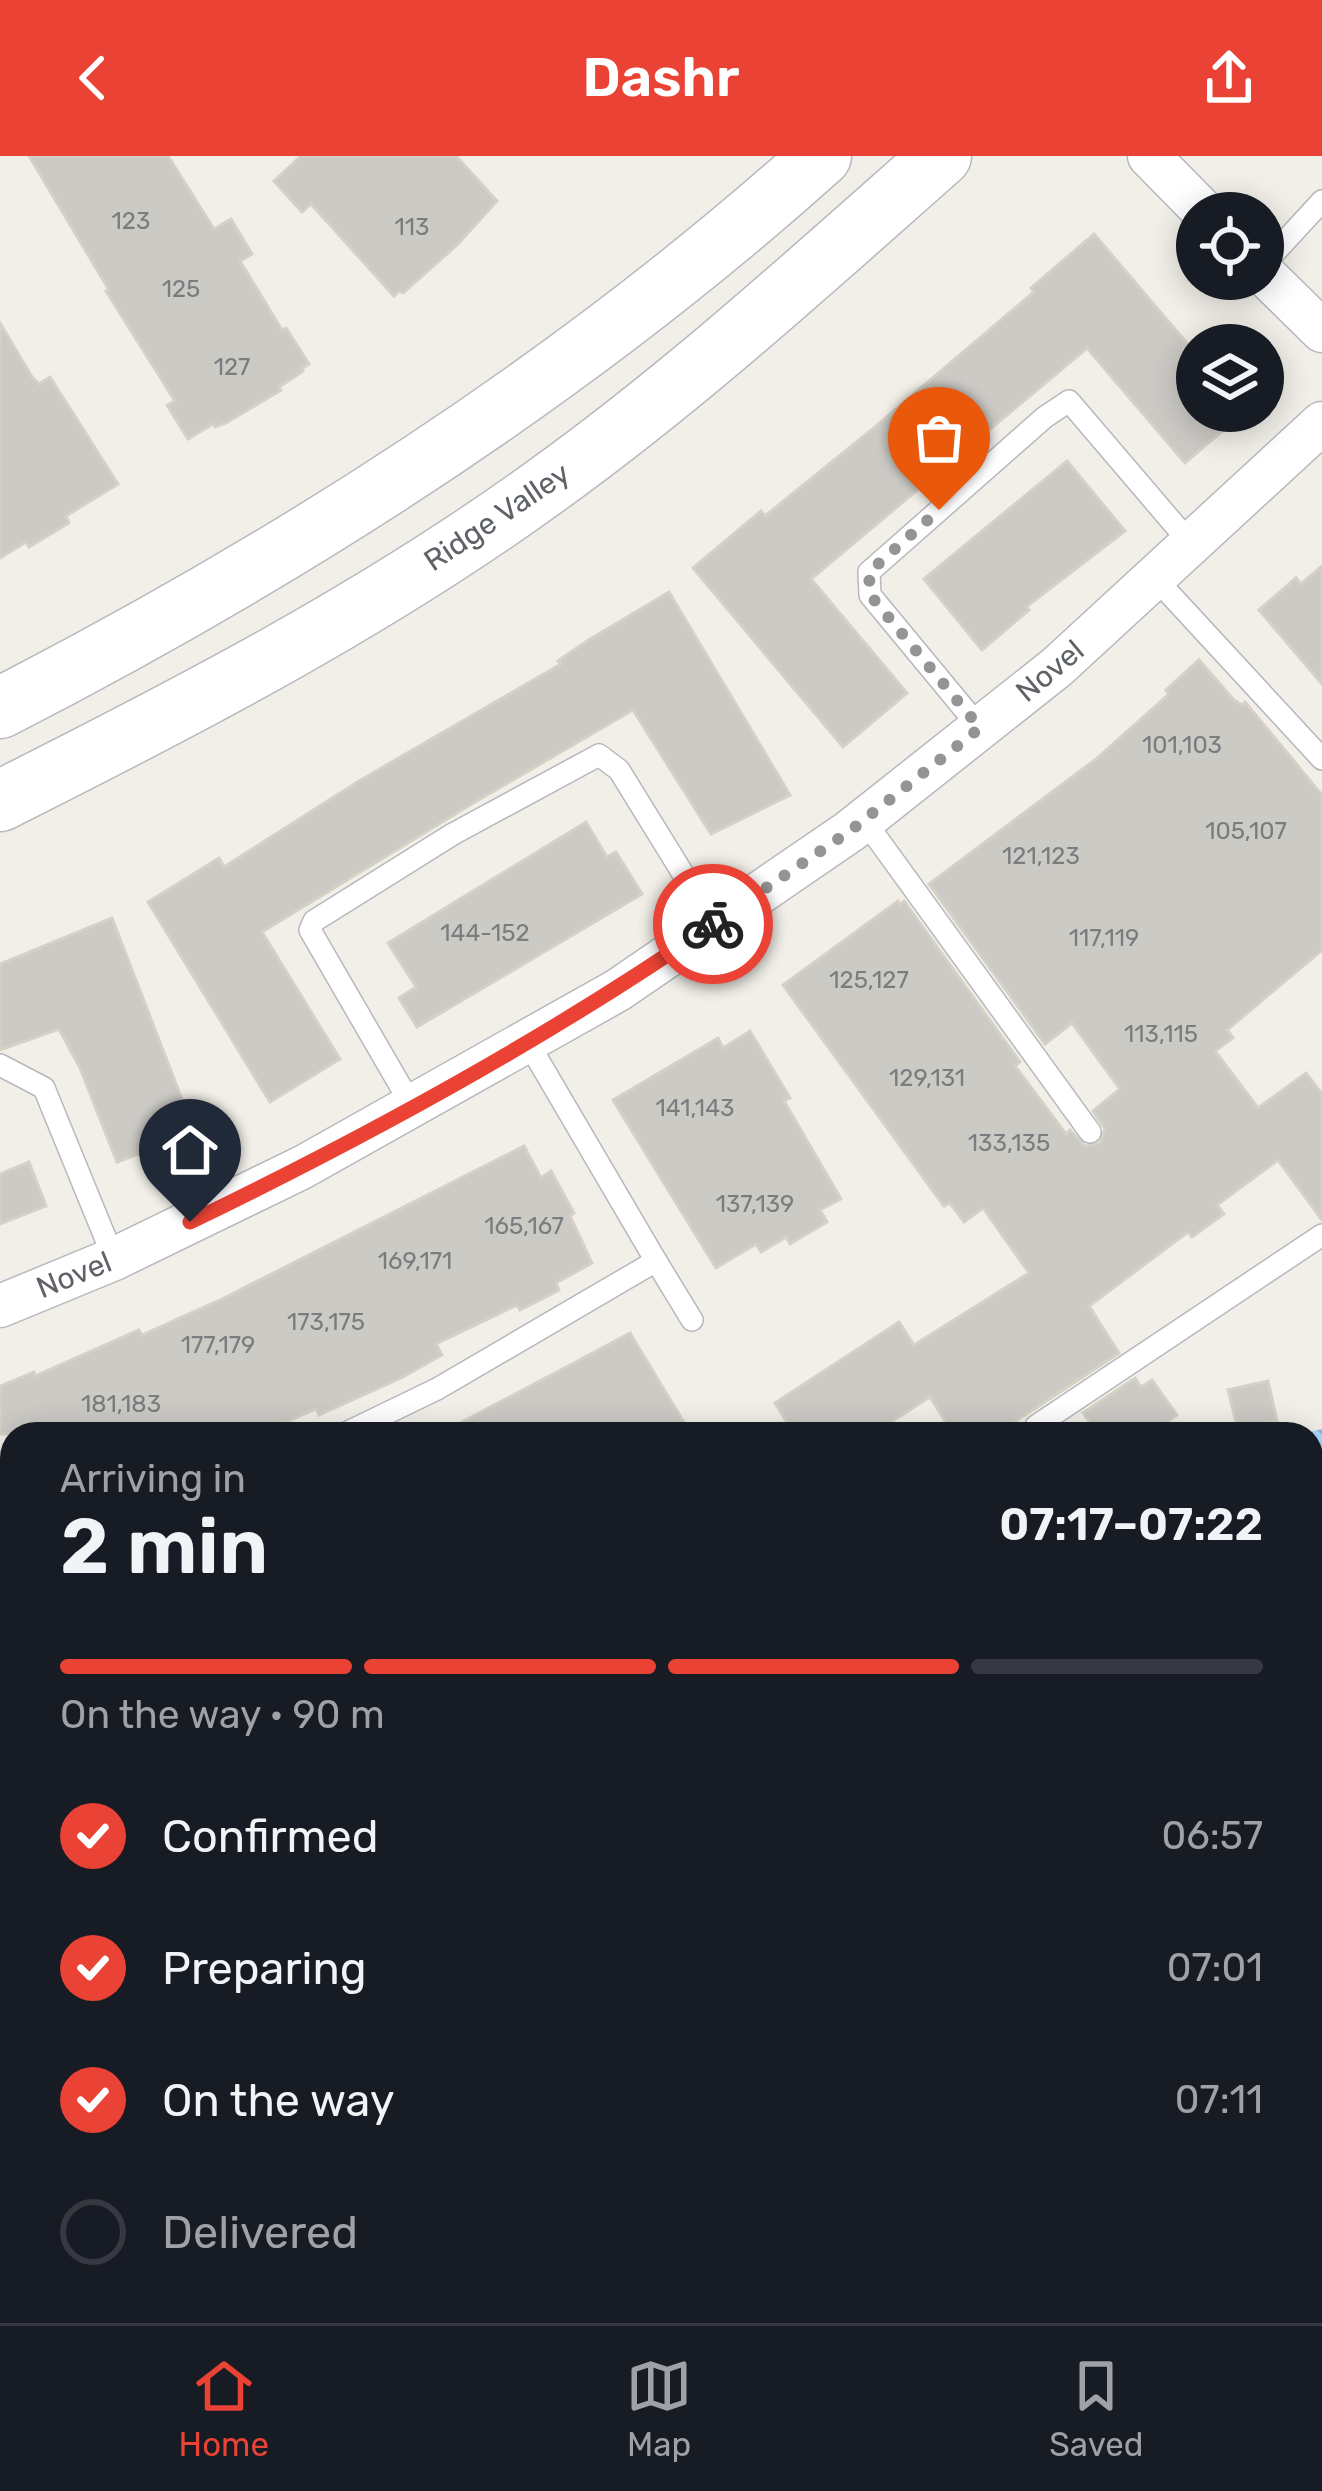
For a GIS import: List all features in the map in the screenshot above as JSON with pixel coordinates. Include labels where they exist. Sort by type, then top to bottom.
[{"type":"main road","points":[[0,708],[277,556],[489,418],[584,350],[820,156]]},
{"type":"main road","name":"Ridge Valley","points":[[0,800],[250,673],[455,549],[651,408],[941,156]]},
{"type":"street","points":[[1149,156],[1184,192]]},
{"type":"street","points":[[1284,291],[1322,331]]},
{"type":"street","name":"Novel","points":[[0,1306],[114,1259],[303,1167],[618,989],[864,820],[1057,667],[1322,423]]},
{"type":"lane","points":[[1284,245],[1322,201]]},
{"type":"lane","points":[[980,728],[870,595],[869,572],[1045,417],[1069,401],[1191,544]]},
{"type":"lane","points":[[1155,578],[1322,759]]},
{"type":"lane","points":[[412,1106],[310,930],[314,921],[452,833],[599,755],[619,770],[714,924]]},
{"type":"lane","points":[[864,820],[1090,1132]]},
{"type":"lane","points":[[527,1041],[692,1320]]},
{"type":"lane","points":[[0,1065],[44,1088],[114,1259]]},
{"type":"lane","points":[[1042,1422],[1322,1235]]},
{"type":"lane","points":[[369,1422],[437,1389],[656,1261]]},
{"type":"building","points":[[29,156],[168,156],[214,229],[231,219],[252,254],[240,261],[309,364],[281,390],[188,439],[167,405],[175,401]]},
{"type":"building","points":[[301,156],[456,156],[497,201],[457,245],[394,296],[311,204],[302,212],[274,181]]},
{"type":"building","points":[[1094,234],[1176,330],[1176,432],[1221,432],[1185,463],[1087,348],[811,579],[907,693],[843,747],[693,568],[875,427],[1034,292],[1031,288]]},
{"type":"building","points":[[0,323],[32,377],[39,384],[50,377],[118,484],[66,516],[69,523],[0,558]]},
{"type":"building","points":[[1067,461],[1125,531],[1026,607],[1029,610],[982,650],[924,579]]},
{"type":"building","points":[[1322,566],[1322,684],[1259,610],[1296,578],[1301,584]]},
{"type":"building","points":[[669,592],[790,795],[711,834],[633,710],[470,805],[262,932],[340,1059],[270,1102],[148,902],[219,858],[224,867],[359,781],[561,664],[558,661],[587,641]]},
{"type":"building","points":[[1199,660],[1234,700],[1245,702],[1322,795],[1322,950],[1227,1030],[1233,1038],[1215,1051],[1258,1108],[1306,1073],[1322,1094],[1322,1220],[1278,1160],[1217,1205],[1224,1214],[1192,1237],[1188,1232],[1089,1306],[1119,1353],[1014,1422],[946,1422],[930,1397],[891,1422],[787,1422],[775,1403],[899,1322],[914,1345],[1029,1273],[983,1208],[964,1222],[950,1203],[944,1206],[783,985],[904,901],[1066,1134],[1070,1130],[1085,1146],[1100,1143],[1105,1129],[1093,1111],[1120,1089],[1072,1023],[1045,1044],[929,884],[1096,759],[1169,694],[1166,690]]},
{"type":"building","points":[[586,822],[607,857],[616,852],[642,894],[417,1027],[399,998],[416,987],[388,943]]},
{"type":"building","points":[[112,918],[195,1133],[117,1162],[80,1068],[59,1029],[0,1050],[0,964]]},
{"type":"building","points":[[750,1031],[841,1199],[820,1210],[827,1222],[790,1244],[786,1237],[761,1252],[756,1244],[716,1268],[613,1100],[718,1038],[723,1048]]},
{"type":"building","points":[[524,1146],[541,1178],[551,1171],[574,1213],[570,1216],[592,1263],[556,1283],[559,1290],[436,1344],[442,1355],[403,1377],[319,1415],[316,1409],[286,1422],[0,1422],[0,1386],[34,1372],[35,1376],[139,1330],[142,1335]]},
{"type":"building","points":[[29,1162],[46,1206],[0,1224],[0,1174]]},
{"type":"building","points":[[630,1333],[684,1422],[462,1422]]},
{"type":"building","points":[[1135,1378],[1141,1387],[1152,1380],[1177,1415],[1167,1422],[1089,1422],[1083,1413]]},
{"type":"building","points":[[1268,1381],[1277,1421],[1236,1422],[1228,1390]]},
{"type":"way so far","points":[[713,924],[850,831],[980,728],[870,595],[869,572],[939,510]]},
{"type":"route","points":[[190,1222],[303,1167],[588,1007],[713,924]]}]
